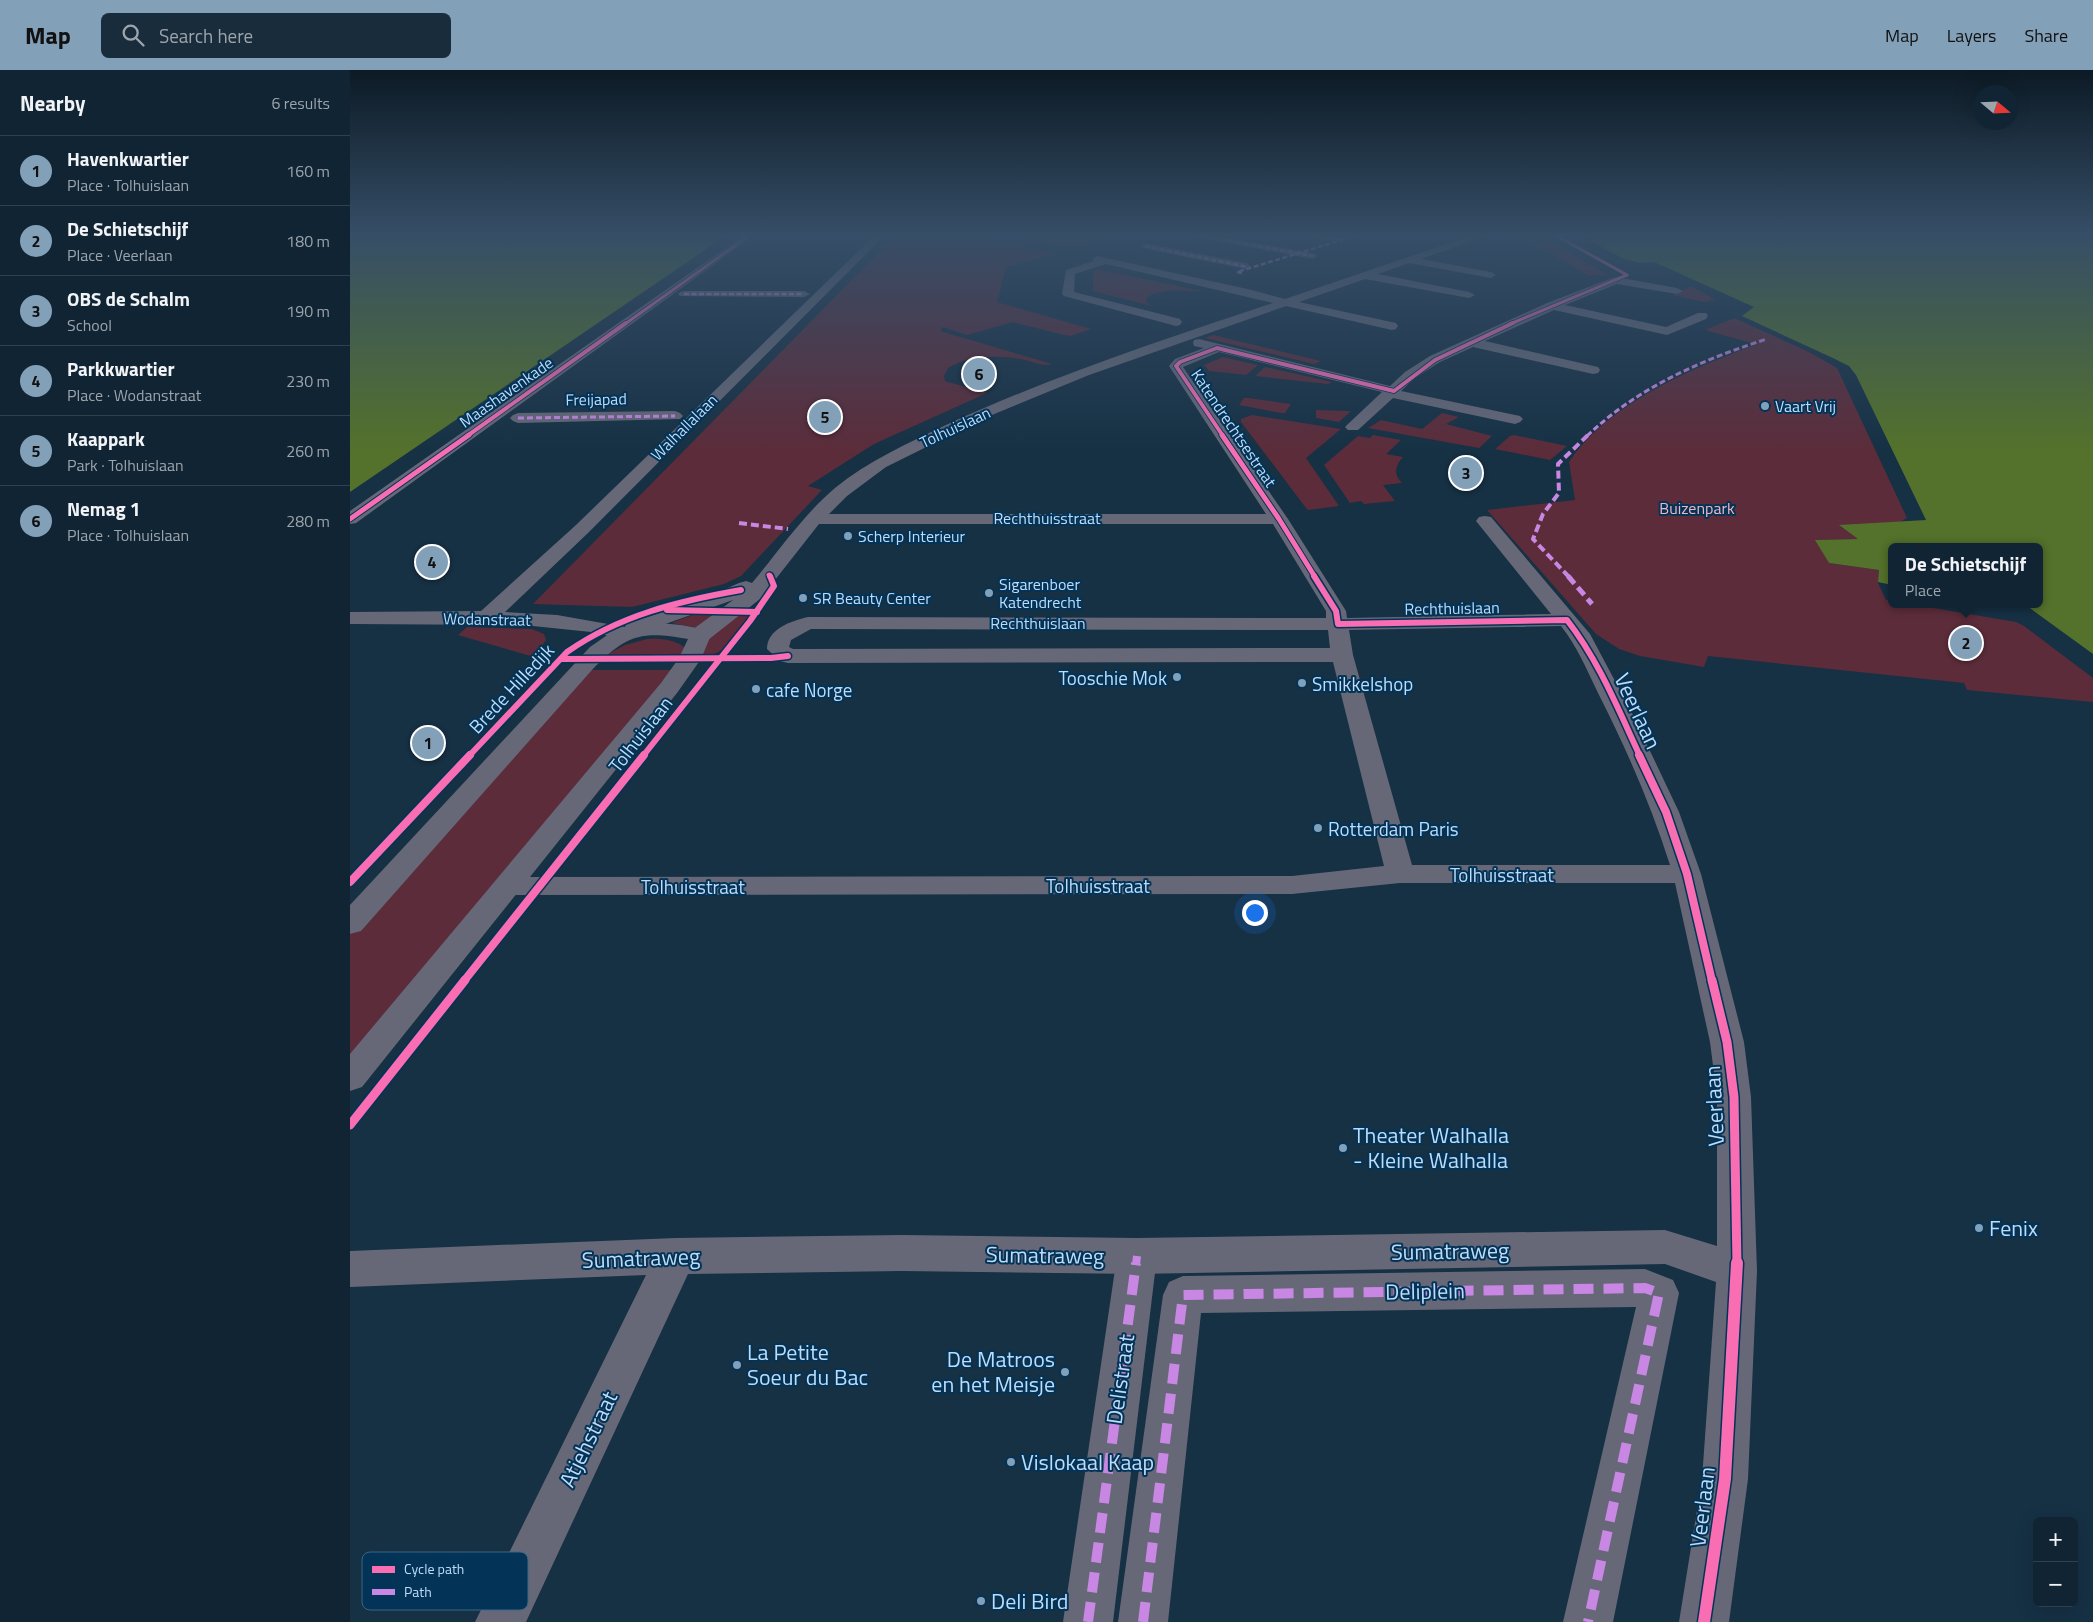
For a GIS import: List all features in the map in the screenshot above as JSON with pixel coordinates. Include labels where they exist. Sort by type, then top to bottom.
[{"type":"street","name":"Maashavenkade","points":[[350,519],[647,307]]},
{"type":"street","name":"Walhallalaan","points":[[486,618],[582,529],[806,307]]},
{"type":"street","points":[[1113,307],[1179,327],[1186,332],[1200,331],[1267,307]]},
{"type":"street","points":[[1308,307],[1392,326]]},
{"type":"street","points":[[1353,427],[1418,368],[1470,342],[1549,307]]},
{"type":"street","points":[[1559,307],[1667,331],[1702,316]]},
{"type":"street","name":"Katendrechtsestraat","points":[[1179,327],[1217,348],[1393,392],[1515,419]]},
{"type":"street","name":"Tolhuislaan","points":[[508,886],[669,688],[690,659],[700,635],[753,595],[814,519],[841,492],[880,464],[910,448],[982,414],[1070,378],[1179,327]]},
{"type":"street","points":[[1470,342],[1593,370]]},
{"type":"street","name":"Katendrechtsestraat","points":[[1217,348],[1180,362],[1176,366],[1279,519],[1336,612],[1342,655],[1400,874]]},
{"type":"street","points":[[1375,408],[1393,412]]},
{"type":"street","name":"Freijapad","points":[[518,418],[675,416]]},
{"type":"street","name":"Rechthuisstraat","points":[[814,519],[1279,519]]},
{"type":"street","name":"Veerlaan","points":[[1485,521],[1582,639],[1620,713],[1666,812],[1687,874],[1727,1042],[1734,1097],[1737,1271],[1725,1479],[1704,1622]]},
{"type":"street","name":"Tolhuislaan","points":[[350,924],[589,659],[628,631],[710,603],[769,575]]},
{"type":"street","name":"Wodanstraat","points":[[350,618],[486,618],[566,622],[628,631]]},
{"type":"street","name":"Rechthuislaan","points":[[1342,655],[788,656],[778,649],[778,645],[781,638],[790,631],[808,623],[1338,624],[1567,620]]},
{"type":"street","points":[[628,631],[657,628],[700,635]]},
{"type":"street","name":"Tolhuisstraat","points":[[508,886],[1292,885],[1400,874],[1687,874]]},
{"type":"street","points":[[350,1078],[508,886]]},
{"type":"street","name":"Sumatraweg","points":[[350,1269],[676,1256],[902,1253],[1137,1256],[1665,1247],[1737,1271]]},
{"type":"street","name":"Atjehstraat","points":[[528,1564],[676,1256]]},
{"type":"street","name":"Delistraat","points":[[1088,1622],[1137,1256]]},
{"type":"street","name":"Deliplein","points":[[1143,1622],[1183,1296],[1645,1288],[1659,1293],[1588,1622]]},
{"type":"street","name":"Atjehstraat","points":[[500,1622],[506,1610]]},
{"type":"green space","points":[[825,307],[1016,307],[1091,329],[1070,336],[1013,322],[967,335],[943,327],[940,331],[1052,364],[1045,365],[1003,357],[983,357],[974,358],[948,368],[944,376],[945,381],[987,393],[874,444],[808,486],[822,490],[741,576],[724,584],[632,607],[533,604]]},
{"type":"green space","name":"Buizenpark","points":[[1734,318],[1809,352],[1837,368],[1907,518],[1900,522],[1840,526],[1859,539],[1816,540],[1829,563],[1879,570],[1878,583],[1886,600],[1888,600],[1888,608],[1934,608],[2016,622],[2024,626],[2093,678],[2093,702],[1967,690],[1964,683],[1708,656],[1704,667],[1640,656],[1619,649],[1596,634],[1487,510],[1575,500],[1569,462],[1600,427],[1640,398],[1684,374],[1747,348],[1759,345],[1705,330]]},
{"type":"green space","points":[[1213,335],[1321,361],[1314,364],[1205,338]]},
{"type":"green space","points":[[1223,357],[1257,366],[1246,375],[1209,371],[1204,365]]},
{"type":"green space","points":[[1265,367],[1332,382],[1328,384],[1255,376]]},
{"type":"green space","points":[[1244,398],[1291,404],[1285,413],[1281,413],[1239,405]]},
{"type":"green space","points":[[1316,410],[1351,411],[1339,422],[1316,418]]},
{"type":"green space","points":[[1442,413],[1459,417],[1446,424],[1492,436],[1479,448],[1368,428],[1381,420],[1422,429]]},
{"type":"green space","points":[[1252,415],[1341,429],[1306,458],[1339,506],[1308,510],[1306,508],[1241,422],[1241,419]]},
{"type":"green space","points":[[1373,435],[1401,440],[1386,454],[1403,457],[1396,470],[1397,476],[1402,483],[1383,485],[1395,501],[1364,504],[1361,501],[1350,503],[1324,465],[1358,436],[1370,438]]},
{"type":"green space","points":[[1514,435],[1567,446],[1550,460],[1495,449],[1510,436]]},
{"type":"green space","points":[[698,613],[721,613],[699,628],[671,623]]},
{"type":"green space","points":[[739,613],[744,613],[749,617],[729,643],[717,653],[702,656],[709,637]]},
{"type":"green space","points":[[467,627],[532,629],[544,634],[546,640],[534,657],[458,635]]},
{"type":"green space","points":[[647,639],[667,640],[685,648],[682,656],[604,656],[625,645]]},
{"type":"green space","points":[[588,670],[673,670],[350,1060],[350,934]]},
{"type":"shaded area","points":[[350,307],[621,307],[350,492]]},
{"type":"shaded area","points":[[1753,307],[2093,307],[2093,654],[2030,608],[2043,608],[2043,543],[1888,543],[1888,584],[1878,582],[1879,570],[1829,563],[1815,540],[1858,539],[1839,525],[1926,520],[1856,375],[1849,366],[1742,316]]},
{"type":"marked path","points":[[1592,604],[1586,595],[1547,556],[1533,539],[1543,514],[1559,493],[1558,464],[1612,414],[1648,390],[1706,361],[1767,339]]},
{"type":"marked path","points":[[518,418],[675,416]]},
{"type":"marked path","points":[[739,523],[788,529]]},
{"type":"marked path","points":[[1088,1622],[1137,1256]]},
{"type":"marked path","points":[[1143,1622],[1183,1295],[1645,1288],[1659,1293],[1588,1622]]},
{"type":"cycle path","points":[[350,519],[648,307]]},
{"type":"cycle path","points":[[1549,307],[1449,352],[1421,369],[1394,391],[1217,348],[1180,362],[1176,366],[1279,519],[1336,611],[1338,624],[1567,620],[1582,639],[1598,667],[1666,812],[1687,874],[1727,1042],[1734,1097],[1737,1271],[1725,1479],[1704,1622]]},
{"type":"cycle path","points":[[350,1125],[750,621],[774,586],[769,575]]},
{"type":"cycle path","name":"Brede Hilledijk","points":[[350,882],[567,652],[606,627],[650,610],[741,590]]},
{"type":"cycle path","points":[[667,610],[757,612]]},
{"type":"cycle path","name":"Brede Hilledijk","points":[[561,659],[771,658],[788,656]]},
{"type":"place","name":"Nemag 1","points":[[979,374]]},
{"type":"place","name":"Vaart Vrij","points":[[1765,406]]},
{"type":"place","name":"Kaappark","points":[[825,417]]},
{"type":"place","name":"OBS de Schalm","points":[[1466,473]]},
{"type":"place","name":"Scherp Interieur","points":[[848,536]]},
{"type":"place","name":"Parkkwartier","points":[[432,562]]},
{"type":"place","name":"Sigarenboer Katendrecht","points":[[989,593]]},
{"type":"place","name":"SR Beauty Center","points":[[803,598]]},
{"type":"place","name":"De Schietschijf","points":[[1966,643]]},
{"type":"place","name":"Tooschie Mok","points":[[1177,677]]},
{"type":"place","name":"Smikkelshop","points":[[1302,683]]},
{"type":"place","name":"cafe Norge","points":[[756,689]]},
{"type":"place","name":"Havenkwartier","points":[[428,743]]},
{"type":"place","name":"Rotterdam Paris","points":[[1318,828]]},
{"type":"place","name":"Theater Walhalla - Kleine Walhalla","points":[[1343,1148]]},
{"type":"place","name":"Fenix","points":[[1979,1228]]},
{"type":"place","name":"La Petite Soeur du Bac","points":[[737,1365]]},
{"type":"place","name":"De Matroos en het Meisje","points":[[1065,1372]]},
{"type":"place","name":"Vislokaal Kaap","points":[[1011,1462]]},
{"type":"place","name":"Deli Bird","points":[[981,1601]]}]
